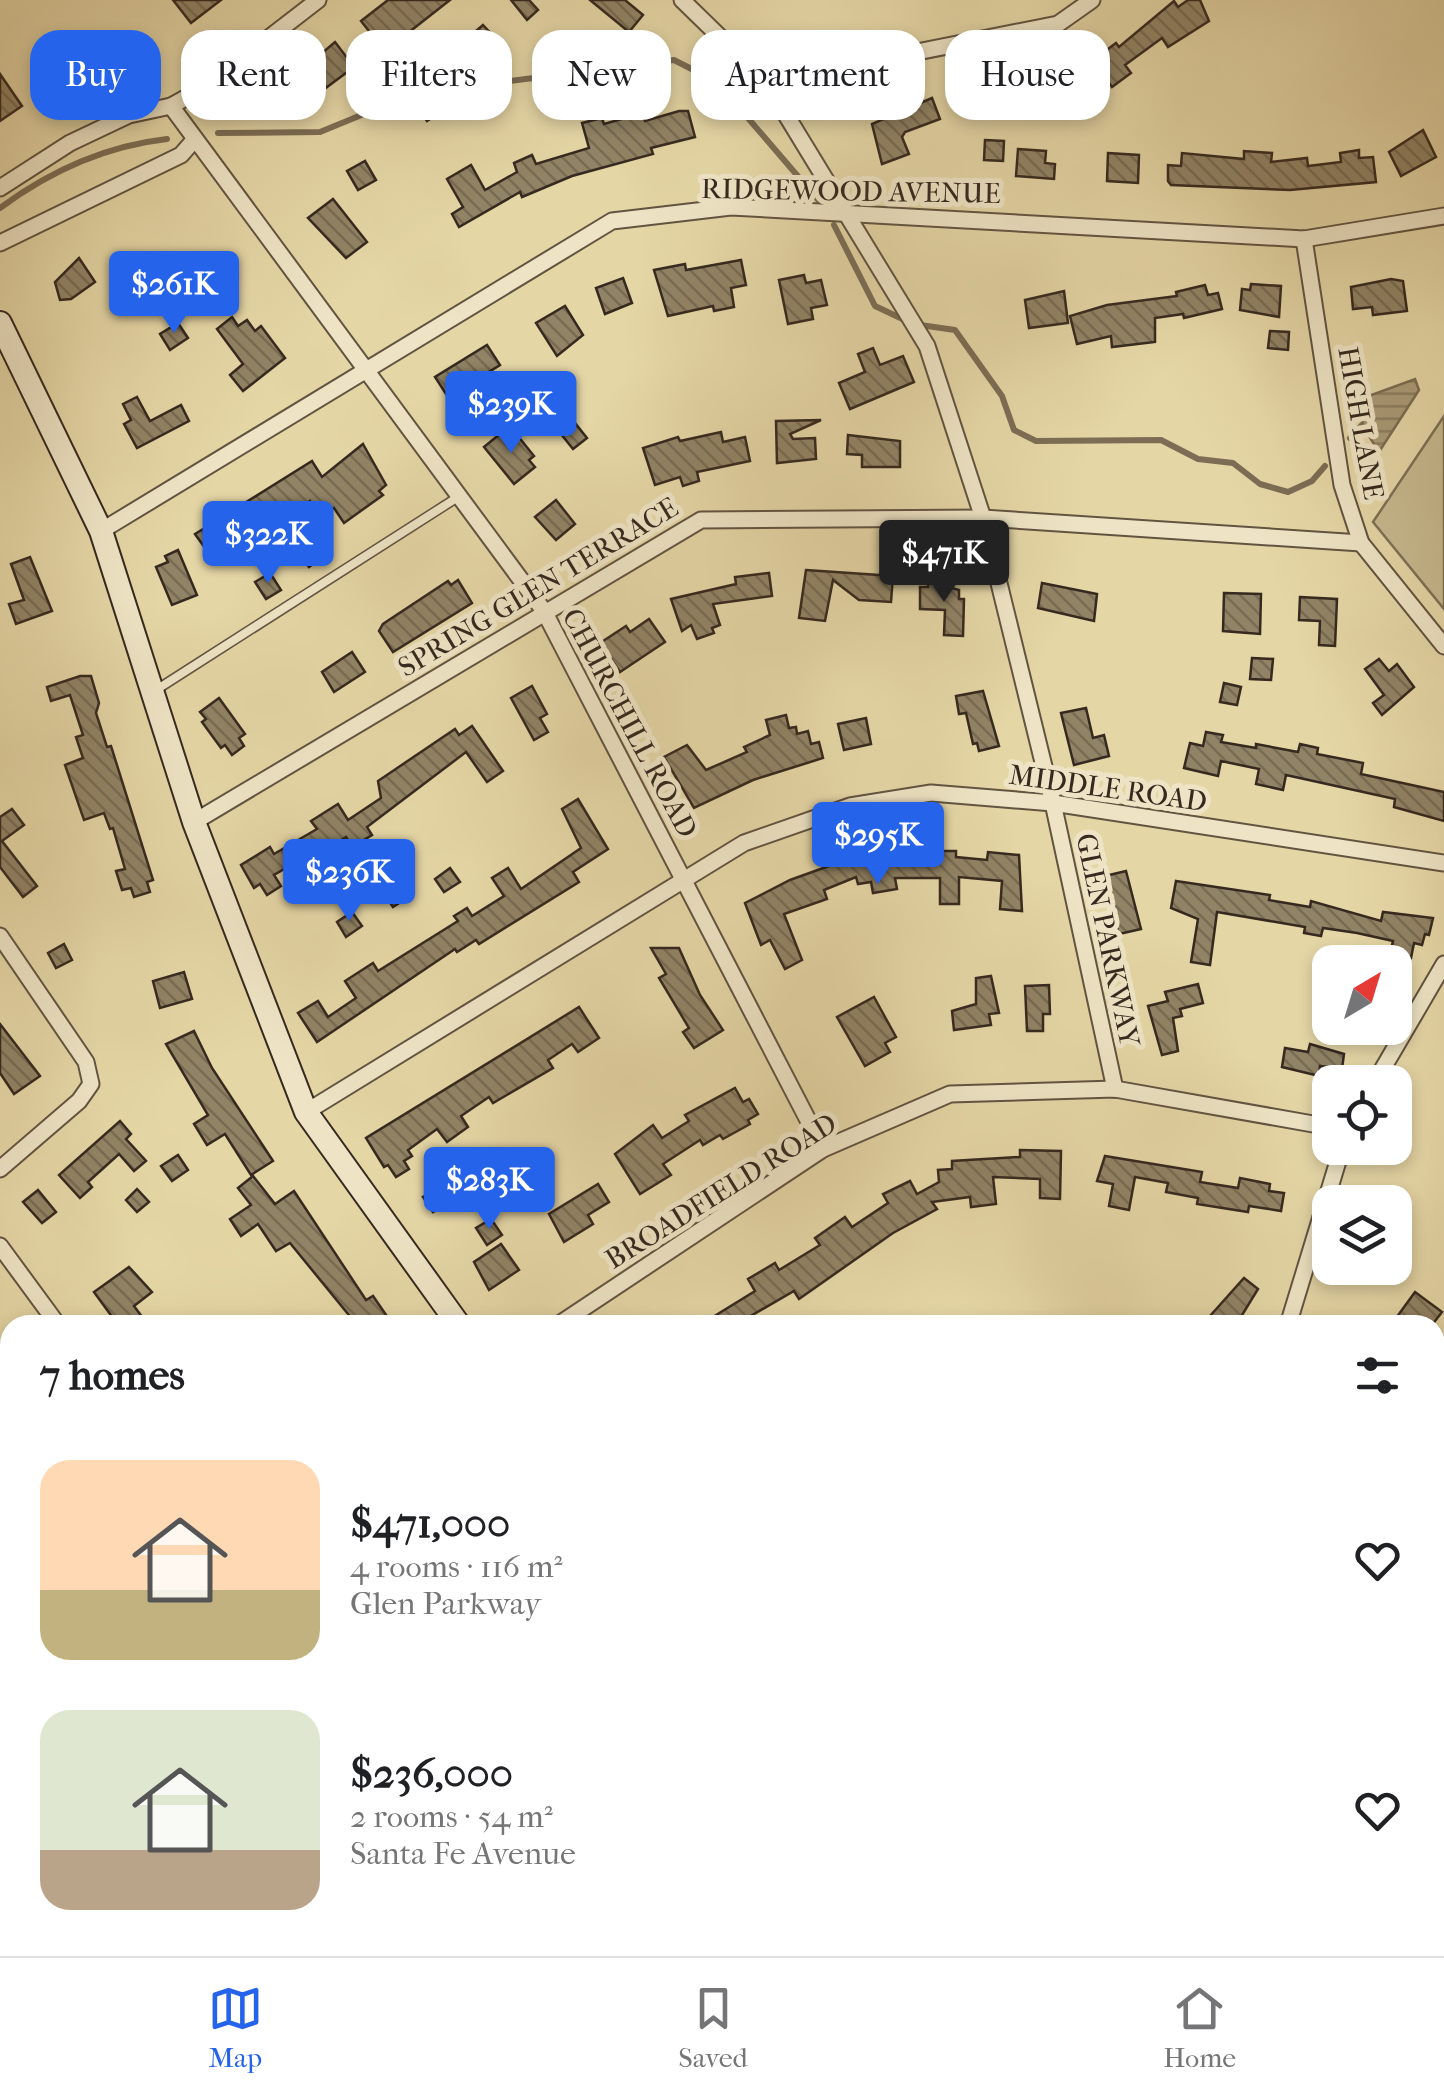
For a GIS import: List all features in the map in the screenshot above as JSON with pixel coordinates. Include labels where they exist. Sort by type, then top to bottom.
[{"type":"main road","points":[[0,323],[101,531],[194,822],[306,1112],[451,1315]]},
{"type":"street","points":[[0,188],[70,143],[129,115],[171,106],[207,86],[318,0]]},
{"type":"street","name":"GLEN PARKWAY","points":[[682,0],[713,30]]},
{"type":"street","points":[[925,50],[1058,24],[1092,0]]},
{"type":"street","name":"CHURCHILL ROAD","points":[[171,106],[544,610],[823,1148]]},
{"type":"street","name":"GLEN PARKWAY","points":[[790,120],[926,346],[983,518],[1053,803],[1115,1089]]},
{"type":"street","points":[[0,243],[181,156],[194,139]]},
{"type":"street","name":"RIDGEWOOD AVENUE","points":[[101,531],[362,369],[612,221],[732,208],[848,211],[1304,239],[1444,216]]},
{"type":"street","name":"HIGH LANE","points":[[1304,239],[1342,486],[1361,543],[1444,646]]},
{"type":"street","name":"SPRING GLEN TERRACE","points":[[194,822],[544,610],[701,520],[983,518],[1361,543]]},
{"type":"street","name":"MIDDLE ROAD","points":[[306,1112],[744,843],[850,806],[931,794],[1053,803],[1444,863]]},
{"type":"street","points":[[0,936],[86,1062],[91,1084],[79,1101],[0,1169]]},
{"type":"street","points":[[1385,1065],[1444,964]]},
{"type":"street","name":"BROADFIELD ROAD","points":[[573,1315],[823,1148],[950,1094],[1115,1089],[1312,1124]]},
{"type":"street","points":[[1291,1315],[1337,1165]]},
{"type":"street","points":[[0,1246],[51,1315]]},
{"type":"lane","points":[[152,692],[458,497]]},
{"type":"shaded area","points":[[1415,379],[1419,390],[1379,452],[1362,425],[1366,397]]},
{"type":"shaded area","points":[[1444,416],[1444,609],[1373,522]]},
{"type":"building","points":[[173,0],[221,0],[191,23]]},
{"type":"building","points":[[388,0],[450,0],[412,30],[368,30],[361,21]]},
{"type":"building","points":[[511,0],[529,0],[538,10],[527,20]]},
{"type":"building","points":[[590,0],[625,0],[643,15],[627,30]]},
{"type":"building","points":[[1188,0],[1200,0],[1209,21],[1168,47],[1162,38],[1125,65],[1131,73],[1112,87],[1110,48],[1116,43],[1119,47],[1174,1],[1178,7]]},
{"type":"building","points":[[335,42],[346,56],[346,73],[326,88],[326,50]]},
{"type":"building","points":[[0,74],[22,106],[0,121]]},
{"type":"building","points":[[932,98],[940,119],[905,132],[902,137],[909,154],[882,164],[872,124],[881,120],[925,120],[925,101]]},
{"type":"building","points":[[688,111],[695,137],[651,148],[653,154],[572,176],[522,197],[520,192],[459,227],[452,214],[463,207],[447,179],[471,165],[485,190],[517,172],[514,163],[532,155],[536,164],[589,148],[582,123],[671,120],[671,113]]},
{"type":"building","points":[[1423,130],[1436,157],[1401,176],[1389,152]]},
{"type":"building","points":[[985,140],[1004,141],[1003,161],[984,160]]},
{"type":"building","points":[[1018,149],[1046,151],[1045,163],[1055,164],[1054,179],[1016,176]]},
{"type":"building","points":[[1359,150],[1359,158],[1373,157],[1376,182],[1290,190],[1171,185],[1168,181],[1168,165],[1181,166],[1182,153],[1244,159],[1244,151],[1272,153],[1271,162],[1307,158],[1308,166],[1341,162],[1340,153]]},
{"type":"building","points":[[1108,153],[1139,155],[1138,183],[1107,181]]},
{"type":"building","points":[[365,161],[376,180],[358,190],[347,171]]},
{"type":"building","points":[[333,199],[367,242],[346,258],[308,218]]},
{"type":"building","points":[[79,258],[95,282],[71,299],[60,300],[55,282]]},
{"type":"building","points":[[741,260],[746,285],[731,288],[734,307],[714,311],[713,306],[668,316],[654,270],[685,264],[686,270]]},
{"type":"building","points":[[804,275],[806,283],[821,280],[827,305],[811,308],[813,319],[788,324],[779,280]]},
{"type":"building","points":[[623,278],[632,303],[605,314],[596,288]]},
{"type":"building","points":[[1391,279],[1403,281],[1407,311],[1373,315],[1372,307],[1353,309],[1351,287]]},
{"type":"building","points":[[1251,284],[1281,286],[1279,317],[1240,310],[1242,289],[1250,290]]},
{"type":"building","points":[[1205,285],[1208,295],[1218,293],[1222,309],[1184,318],[1183,314],[1155,318],[1155,342],[1112,347],[1111,336],[1077,344],[1070,316],[1107,305],[1177,296],[1176,292]]},
{"type":"building","points":[[1064,291],[1068,323],[1029,328],[1025,300]]},
{"type":"building","points":[[565,306],[583,335],[557,356],[536,323]]},
{"type":"building","points":[[232,317],[238,326],[247,320],[255,331],[261,326],[285,358],[243,391],[230,375],[243,364],[217,329]]},
{"type":"building","points":[[178,323],[188,338],[170,350],[160,334]]},
{"type":"building","points":[[1270,331],[1289,332],[1288,350],[1268,348]]},
{"type":"building","points":[[487,345],[500,365],[448,397],[435,377]]},
{"type":"building","points":[[873,348],[880,365],[903,356],[914,382],[850,409],[839,383],[865,372],[858,354]]},
{"type":"building","points":[[137,397],[150,421],[181,405],[189,421],[137,448],[124,424],[131,420],[123,404]]},
{"type":"building","points":[[821,420],[790,434],[793,439],[815,438],[816,459],[777,463],[776,421]]},
{"type":"building","points":[[575,423],[587,438],[573,449],[561,434]]},
{"type":"building","points":[[506,429],[513,438],[517,435],[534,456],[529,460],[535,467],[514,484],[484,447]]},
{"type":"building","points":[[721,432],[723,442],[745,437],[750,461],[697,472],[699,481],[683,486],[680,477],[655,485],[643,448],[678,437],[680,441]]},
{"type":"building","points":[[848,435],[900,441],[900,467],[862,467],[862,455],[847,454]]},
{"type":"building","points":[[363,444],[386,485],[379,491],[383,495],[344,523],[334,508],[320,517],[310,501],[213,559],[195,534],[312,461],[322,477]]},
{"type":"building","points":[[556,500],[575,524],[556,540],[535,517]]},
{"type":"building","points":[[314,541],[325,555],[309,567],[298,553]]},
{"type":"building","points":[[178,550],[197,595],[172,605],[156,567],[168,562],[165,556]]},
{"type":"building","points":[[30,557],[52,611],[16,624],[9,604],[24,600],[11,564]]},
{"type":"building","points":[[806,570],[893,576],[891,602],[859,600],[833,580],[825,621],[799,618]]},
{"type":"building","points":[[270,573],[281,590],[266,599],[255,582]]},
{"type":"building","points":[[769,573],[772,596],[713,604],[720,625],[712,628],[714,633],[697,639],[691,625],[682,631],[671,599],[736,584],[735,577]]},
{"type":"building","points":[[928,578],[945,578],[945,586],[959,590],[959,599],[964,599],[963,636],[944,635],[945,610],[920,609],[920,587],[928,587]]},
{"type":"building","points":[[458,580],[472,603],[393,652],[379,631],[383,624],[448,581],[451,585]]},
{"type":"building","points":[[1042,583],[1097,594],[1094,621],[1038,608]]},
{"type":"building","points":[[1224,593],[1261,594],[1260,634],[1223,631]]},
{"type":"building","points":[[1300,597],[1337,599],[1335,646],[1319,645],[1320,621],[1299,620]]},
{"type":"building","points":[[649,619],[665,642],[620,672],[600,643],[626,626],[630,632]]},
{"type":"building","points":[[352,652],[365,672],[334,692],[322,672]]},
{"type":"building","points":[[1252,658],[1273,659],[1271,680],[1250,679]]},
{"type":"building","points":[[1379,659],[1389,671],[1397,664],[1414,687],[1382,715],[1373,703],[1384,695],[1365,669]]},
{"type":"building","points":[[91,676],[99,703],[96,713],[107,747],[111,746],[153,880],[147,882],[150,892],[134,897],[131,888],[122,890],[116,871],[125,869],[113,828],[110,829],[104,813],[84,820],[65,765],[83,758],[76,737],[83,735],[70,695],[51,701],[47,687]]},
{"type":"building","points":[[1224,683],[1241,687],[1237,705],[1220,702]]},
{"type":"building","points":[[532,686],[547,714],[540,718],[548,732],[534,740],[511,698]]},
{"type":"building","points":[[983,691],[999,746],[979,751],[977,743],[973,744],[966,713],[959,714],[956,696]]},
{"type":"building","points":[[219,698],[245,734],[239,738],[244,746],[232,755],[225,745],[221,748],[202,722],[206,719],[200,712]]},
{"type":"building","points":[[1086,708],[1093,738],[1104,735],[1109,756],[1074,765],[1061,713]]},
{"type":"building","points":[[786,715],[789,728],[796,727],[797,734],[808,731],[811,744],[819,742],[823,758],[753,780],[694,808],[664,757],[687,745],[706,770],[747,752],[744,747],[770,735],[766,720]]},
{"type":"building","points":[[866,718],[871,744],[844,750],[838,724]]},
{"type":"building","points":[[472,726],[503,771],[487,782],[466,752],[367,827],[372,835],[352,847],[346,837],[329,848],[327,844],[274,875],[281,886],[267,895],[260,884],[254,888],[241,865],[270,847],[274,854],[317,829],[311,821],[338,804],[348,820],[381,798],[378,781],[455,729],[459,735]]},
{"type":"building","points":[[1206,732],[1223,735],[1221,742],[1256,748],[1256,744],[1298,752],[1300,744],[1318,748],[1317,754],[1363,763],[1361,774],[1444,792],[1444,821],[1394,807],[1395,799],[1286,775],[1283,790],[1256,784],[1259,769],[1221,761],[1218,776],[1184,768],[1190,743],[1203,746]]},
{"type":"building","points":[[578,799],[608,849],[573,872],[579,882],[479,944],[476,940],[457,952],[455,949],[317,1042],[298,1013],[318,1001],[328,1017],[356,998],[345,981],[373,963],[378,971],[458,921],[454,916],[467,908],[472,916],[504,896],[492,878],[508,868],[521,889],[581,848],[562,809]]},
{"type":"building","points":[[12,809],[24,825],[2,841],[37,886],[23,897],[0,867],[0,817]]},
{"type":"building","points":[[894,851],[956,851],[956,857],[987,860],[988,852],[1019,855],[1022,911],[1000,909],[1002,881],[959,877],[959,904],[940,904],[940,878],[895,878],[897,889],[873,893],[871,882],[858,884],[856,877],[824,890],[827,899],[784,914],[802,960],[785,969],[770,940],[761,945],[745,903],[790,880],[851,858]]},
{"type":"building","points":[[450,868],[460,882],[444,892],[435,879]]},
{"type":"building","points":[[1126,871],[1141,929],[1119,934],[1101,877]]},
{"type":"building","points":[[1176,881],[1270,895],[1269,900],[1310,907],[1311,901],[1381,921],[1383,912],[1433,918],[1429,935],[1425,934],[1422,945],[1414,943],[1412,953],[1412,945],[1392,945],[1393,941],[1357,933],[1323,928],[1321,936],[1304,933],[1305,927],[1217,912],[1210,965],[1191,962],[1198,919],[1171,908]]},
{"type":"building","points":[[397,883],[407,898],[393,907],[383,892]]},
{"type":"building","points":[[352,912],[362,926],[346,937],[337,922]]},
{"type":"building","points":[[64,944],[72,960],[56,968],[48,953]]},
{"type":"building","points":[[651,948],[679,948],[700,995],[723,1030],[694,1048],[683,1032],[689,1028],[659,978],[666,974]]},
{"type":"building","points":[[184,972],[192,999],[160,1008],[153,981]]},
{"type":"building","points":[[991,976],[999,1013],[989,1014],[991,1025],[954,1030],[952,1011],[976,1004],[976,978]]},
{"type":"building","points":[[1198,984],[1203,1003],[1180,1009],[1182,1016],[1173,1018],[1178,1051],[1162,1055],[1148,1006],[1168,1001],[1165,992]]},
{"type":"building","points":[[1049,985],[1050,1014],[1043,1014],[1043,1031],[1027,1031],[1025,986]]},
{"type":"building","points":[[874,997],[896,1037],[885,1043],[890,1052],[865,1066],[837,1017]]},
{"type":"building","points":[[579,1007],[599,1038],[578,1052],[572,1044],[548,1060],[553,1068],[493,1103],[489,1097],[461,1116],[468,1127],[447,1142],[437,1129],[408,1150],[412,1156],[404,1161],[409,1169],[396,1177],[388,1165],[384,1167],[366,1138]]},
{"type":"building","points":[[0,1024],[40,1076],[14,1094],[0,1073]]},
{"type":"building","points":[[194,1031],[212,1068],[273,1161],[251,1175],[225,1134],[207,1145],[194,1124],[208,1115],[166,1044]]},
{"type":"building","points":[[1310,1044],[1344,1054],[1343,1065],[1312,1065],[1312,1074],[1282,1067],[1285,1048],[1308,1052]]},
{"type":"building","points":[[735,1088],[743,1102],[749,1099],[758,1114],[748,1120],[750,1124],[723,1139],[720,1135],[703,1145],[700,1140],[663,1164],[671,1175],[640,1194],[615,1154],[653,1125],[662,1138],[689,1121],[685,1115]]},
{"type":"building","points":[[120,1121],[131,1134],[126,1139],[146,1161],[134,1171],[119,1154],[88,1182],[92,1187],[80,1198],[59,1175]]},
{"type":"building","points":[[1020,1150],[1061,1151],[1060,1199],[1040,1198],[1040,1179],[993,1177],[996,1204],[971,1207],[970,1197],[932,1202],[937,1209],[893,1233],[799,1299],[794,1291],[752,1315],[716,1315],[755,1291],[748,1279],[775,1263],[779,1270],[820,1245],[815,1238],[845,1217],[852,1227],[888,1203],[883,1194],[910,1181],[917,1194],[939,1182],[938,1170],[952,1169],[952,1161],[1020,1157]]},
{"type":"building","points":[[178,1155],[188,1170],[172,1181],[161,1166]]},
{"type":"building","points":[[1105,1156],[1202,1172],[1200,1182],[1238,1188],[1240,1178],[1270,1184],[1269,1191],[1284,1193],[1281,1211],[1249,1206],[1248,1212],[1197,1204],[1198,1198],[1166,1192],[1168,1183],[1135,1177],[1129,1210],[1109,1206],[1113,1184],[1097,1181]]},
{"type":"building","points":[[253,1176],[275,1204],[294,1191],[366,1300],[373,1296],[386,1315],[349,1315],[290,1243],[276,1251],[258,1224],[241,1236],[230,1219],[251,1205],[238,1188]]},
{"type":"building","points":[[598,1184],[609,1202],[588,1215],[593,1224],[564,1242],[549,1214]]},
{"type":"building","points":[[438,1188],[448,1203],[433,1212],[423,1197]]},
{"type":"building","points":[[137,1189],[149,1202],[137,1212],[126,1200]]},
{"type":"building","points":[[38,1190],[56,1212],[42,1223],[23,1202]]},
{"type":"building","points":[[491,1219],[502,1235],[487,1245],[476,1228]]},
{"type":"building","points":[[501,1244],[519,1270],[489,1290],[474,1262]]},
{"type":"building","points":[[129,1267],[152,1292],[134,1306],[141,1315],[111,1315],[94,1292]]},
{"type":"building","points":[[1244,1278],[1258,1289],[1242,1315],[1211,1315]]},
{"type":"building","points":[[1415,1292],[1442,1312],[1440,1315],[1398,1315]]},
{"type":"waterway","points":[[218,133],[320,132],[415,93],[674,60],[717,82],[820,202]]},
{"type":"waterway","points":[[0,208],[79,162],[167,139]]},
{"type":"waterway","points":[[834,225],[875,306],[913,324],[955,330],[1002,396],[1014,430],[1036,441],[1161,440],[1198,459],[1233,463],[1260,484],[1288,492],[1312,481],[1325,466]]},
{"type":"waterway","points":[[1350,438],[1362,425]]}]
